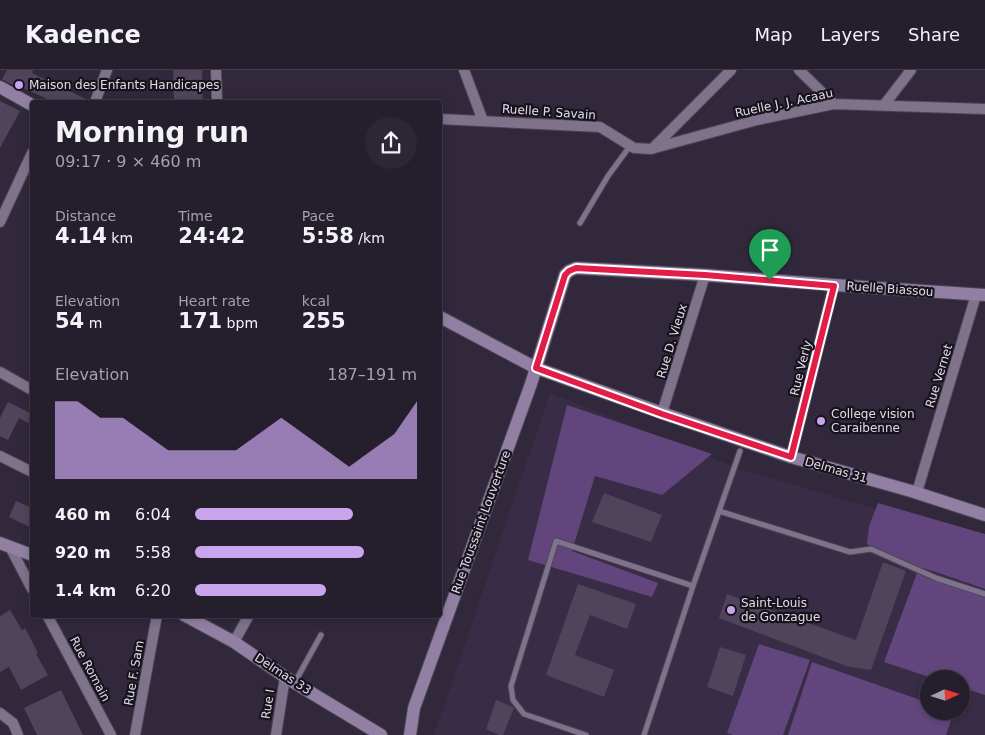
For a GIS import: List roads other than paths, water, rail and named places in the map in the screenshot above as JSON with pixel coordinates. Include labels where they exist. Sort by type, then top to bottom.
[{"type":"street","points":[[97,100],[107,70]]},
{"type":"street","points":[[216,70],[217,100]]},
{"type":"street","points":[[464,70],[483,121]]},
{"type":"street","points":[[651,149],[731,70]]},
{"type":"street","points":[[799,70],[834,104]]},
{"type":"street","points":[[884,105],[911,70]]},
{"type":"street","points":[[0,87],[30,104]]},
{"type":"street","name":"Ruelle J. J. Acaau","points":[[651,149],[757,120],[834,104],[985,110]]},
{"type":"street","name":"Ruelle P. Savain","points":[[442,119],[600,127],[634,148],[651,149]]},
{"type":"street","points":[[0,222],[30,157]]},
{"type":"street","name":"Ruelle Biassou","points":[[536,368],[565,275],[576,268],[705,275],[834,286],[980,295]]},
{"type":"street","name":"Rue D. Vieux","points":[[662,414],[705,275]]},
{"type":"street","name":"Rue Verly","points":[[791,457],[834,286]]},
{"type":"street","name":"Rue Vernet","points":[[917,492],[980,295]]},
{"type":"street","name":"Delmas 31","points":[[442,318],[536,368],[662,414],[741,446],[791,457],[917,492],[985,515]]},
{"type":"street","name":"Rue Toussaint Louverture","points":[[410,735],[414,708],[536,368]]},
{"type":"street","points":[[0,372],[30,389]]},
{"type":"street","points":[[0,456],[30,471]]},
{"type":"street","points":[[5,545],[30,554]]},
{"type":"street","points":[[5,545],[30,586]]},
{"type":"street","name":"Rue Romain","points":[[49,618],[111,735]]},
{"type":"street","name":"Rue F. Sam","points":[[135,735],[157,618]]},
{"type":"street","name":"Delmas 33","points":[[190,618],[234,642],[290,679],[382,735]]},
{"type":"street","points":[[234,642],[247,618]]},
{"type":"street","name":"Rue I","points":[[276,735],[290,679]]},
{"type":"street","points":[[0,713],[13,723],[18,735]]},
{"type":"lane","points":[[580,224],[608,176],[630,146]]},
{"type":"lane","points":[[644,735],[741,446]]},
{"type":"lane","points":[[719,511],[850,552],[870,549],[936,578],[985,594]]},
{"type":"lane","points":[[586,735],[524,714],[513,700],[511,686],[556,541],[693,586]]},
{"type":"lane","points":[[290,679],[322,634]]},
{"type":"place","name":"Maison des Enfants Handicapes","points":[[19,85]]},
{"type":"place","name":"College vision Caraibenne","points":[[821,421]]},
{"type":"place","name":"Saint-Louis de Gonzague","points":[[731,610]]}]
